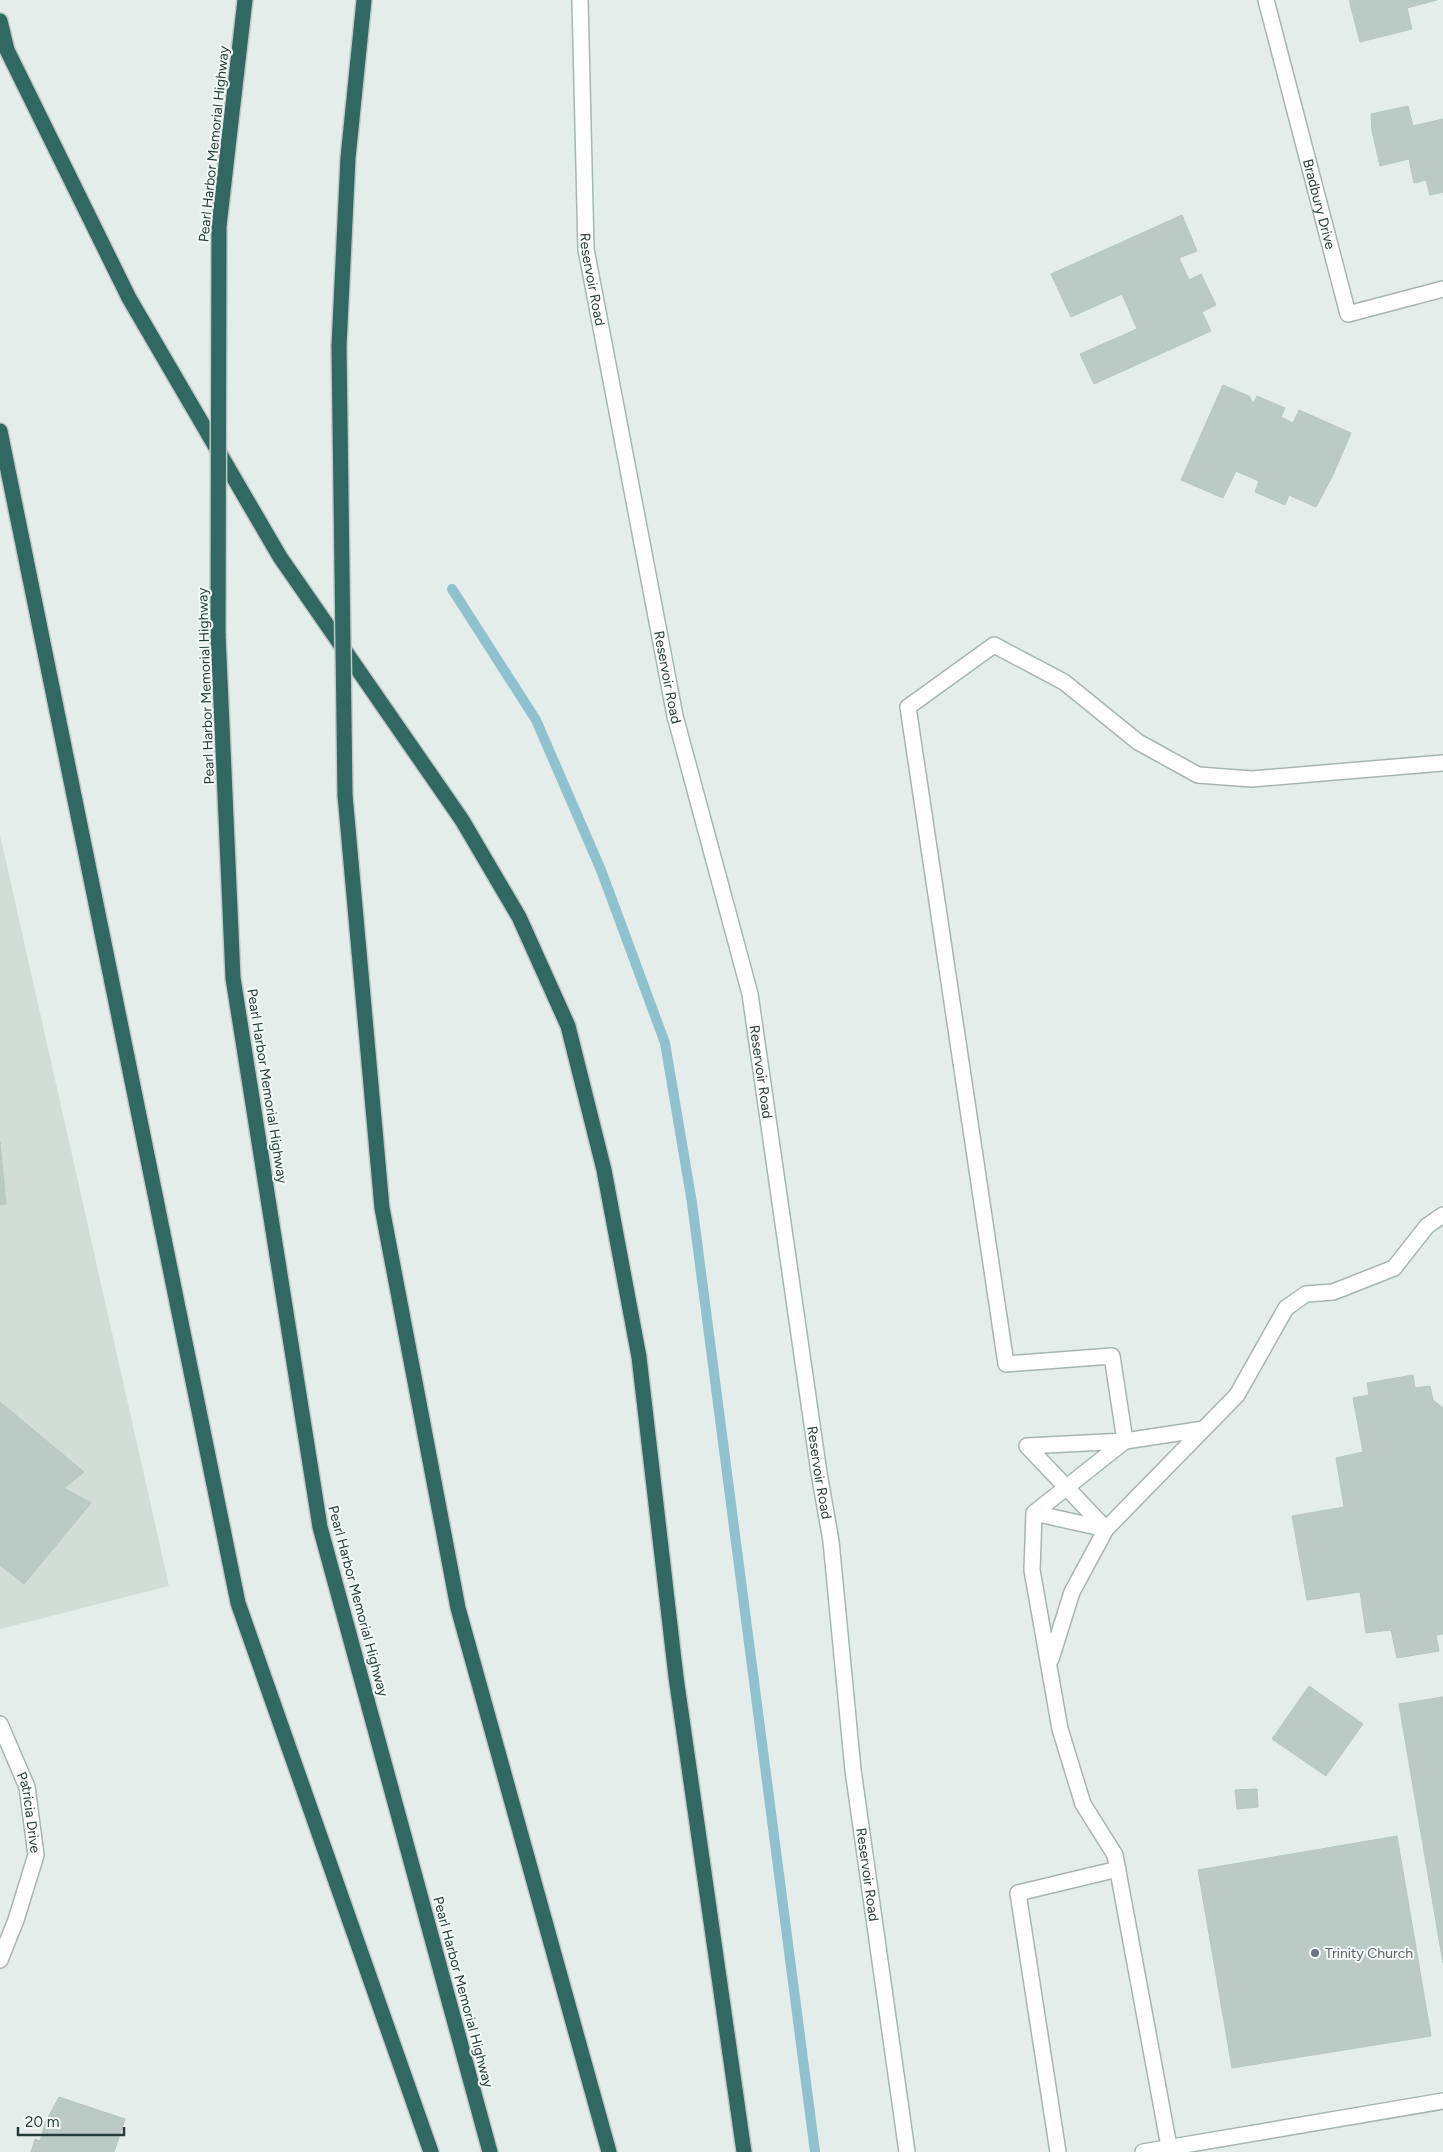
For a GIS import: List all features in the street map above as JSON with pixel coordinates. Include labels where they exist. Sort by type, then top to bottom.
[{"type":"highway","name":"Pearl Harbor Memorial Highway","points":[[246,0],[219,226],[218,634],[234,978],[320,1528],[490,2152]]},
{"type":"highway","points":[[364,0],[348,158],[339,346],[345,795],[382,1208],[458,1608],[609,2152]]},
{"type":"highway","points":[[0,21],[7,50],[129,298],[280,557],[462,820],[518,916],[568,1026],[604,1170],[639,1357],[676,1678],[744,2152]]},
{"type":"highway","points":[[0,431],[238,1603],[431,2152]]},
{"type":"street","name":"Reservoir Road","points":[[580,0],[586,249],[675,716],[750,994],[817,1464],[831,1541],[853,1770],[907,2152]]},
{"type":"street","name":"Bradbury Drive","points":[[1266,0],[1348,314],[1443,288]]},
{"type":"street","points":[[1125,1441],[1112,1356],[1006,1364],[908,707],[994,645],[1064,682],[1138,742],[1198,775],[1252,779],[1443,763]]},
{"type":"street","points":[[1050,1663],[1072,1592],[1106,1529],[1237,1395],[1286,1308],[1306,1294],[1333,1292],[1394,1268],[1427,1226],[1443,1214]]},
{"type":"street","points":[[1106,1529],[1027,1446],[1125,1441],[1204,1429]]},
{"type":"street","points":[[1125,1441],[1034,1513],[1032,1570],[1050,1663],[1060,1729],[1083,1804],[1115,1855],[1169,2150]]},
{"type":"street","points":[[1034,1513],[1106,1529]]},
{"type":"street","name":"Patricia Drive","points":[[0,1724],[27,1787],[36,1856],[16,1920],[0,1960]]},
{"type":"street","points":[[1058,2152],[1018,1893],[1118,1869]]},
{"type":"street","points":[[1142,2152],[1169,2150],[1443,2102]]},
{"type":"shaded area","points":[[0,835],[169,1586],[0,1629]]},
{"type":"building","points":[[1349,0],[1437,0],[1407,8],[1412,29],[1360,42]]},
{"type":"building","points":[[1408,106],[1413,126],[1443,119],[1443,192],[1430,195],[1426,180],[1414,183],[1409,159],[1380,166],[1372,131],[1371,114]]},
{"type":"building","points":[[1182,215],[1197,251],[1179,258],[1189,280],[1201,274],[1216,305],[1202,312],[1211,331],[1094,384],[1080,354],[1137,329],[1122,294],[1071,317],[1051,274]]},
{"type":"building","points":[[1223,385],[1249,396],[1253,404],[1257,396],[1285,408],[1281,417],[1293,423],[1299,410],[1351,433],[1333,475],[1316,507],[1289,495],[1285,505],[1255,492],[1259,481],[1236,471],[1223,498],[1181,480]]},
{"type":"building","points":[[0,1142],[6,1204],[0,1205]]},
{"type":"building","points":[[1413,1375],[1415,1388],[1430,1386],[1433,1400],[1443,1408],[1443,1634],[1436,1635],[1439,1651],[1397,1658],[1391,1630],[1366,1633],[1360,1592],[1307,1600],[1292,1516],[1344,1507],[1336,1458],[1363,1452],[1353,1398],[1369,1395],[1367,1383]]},
{"type":"building","points":[[0,1402],[84,1472],[64,1488],[91,1503],[24,1584],[0,1565]]},
{"type":"building","points":[[1309,1686],[1363,1724],[1326,1776],[1272,1739]]},
{"type":"building","points":[[1443,1697],[1443,1963],[1399,1704]]},
{"type":"building","points":[[1257,1789],[1258,1807],[1237,1809],[1235,1790]]},
{"type":"building","name":"Trinity Church","points":[[1397,1836],[1431,2036],[1232,2068],[1198,1870]]},
{"type":"building","points":[[59,2097],[125,2119],[114,2152],[31,2152],[35,2139],[40,2141],[45,2123]]},
{"type":"waterway","points":[[452,589],[536,720],[601,870],[665,1043],[692,1203],[815,2152]]},
{"type":"place","name":"Trinity Church","points":[[1315,1953]]}]
